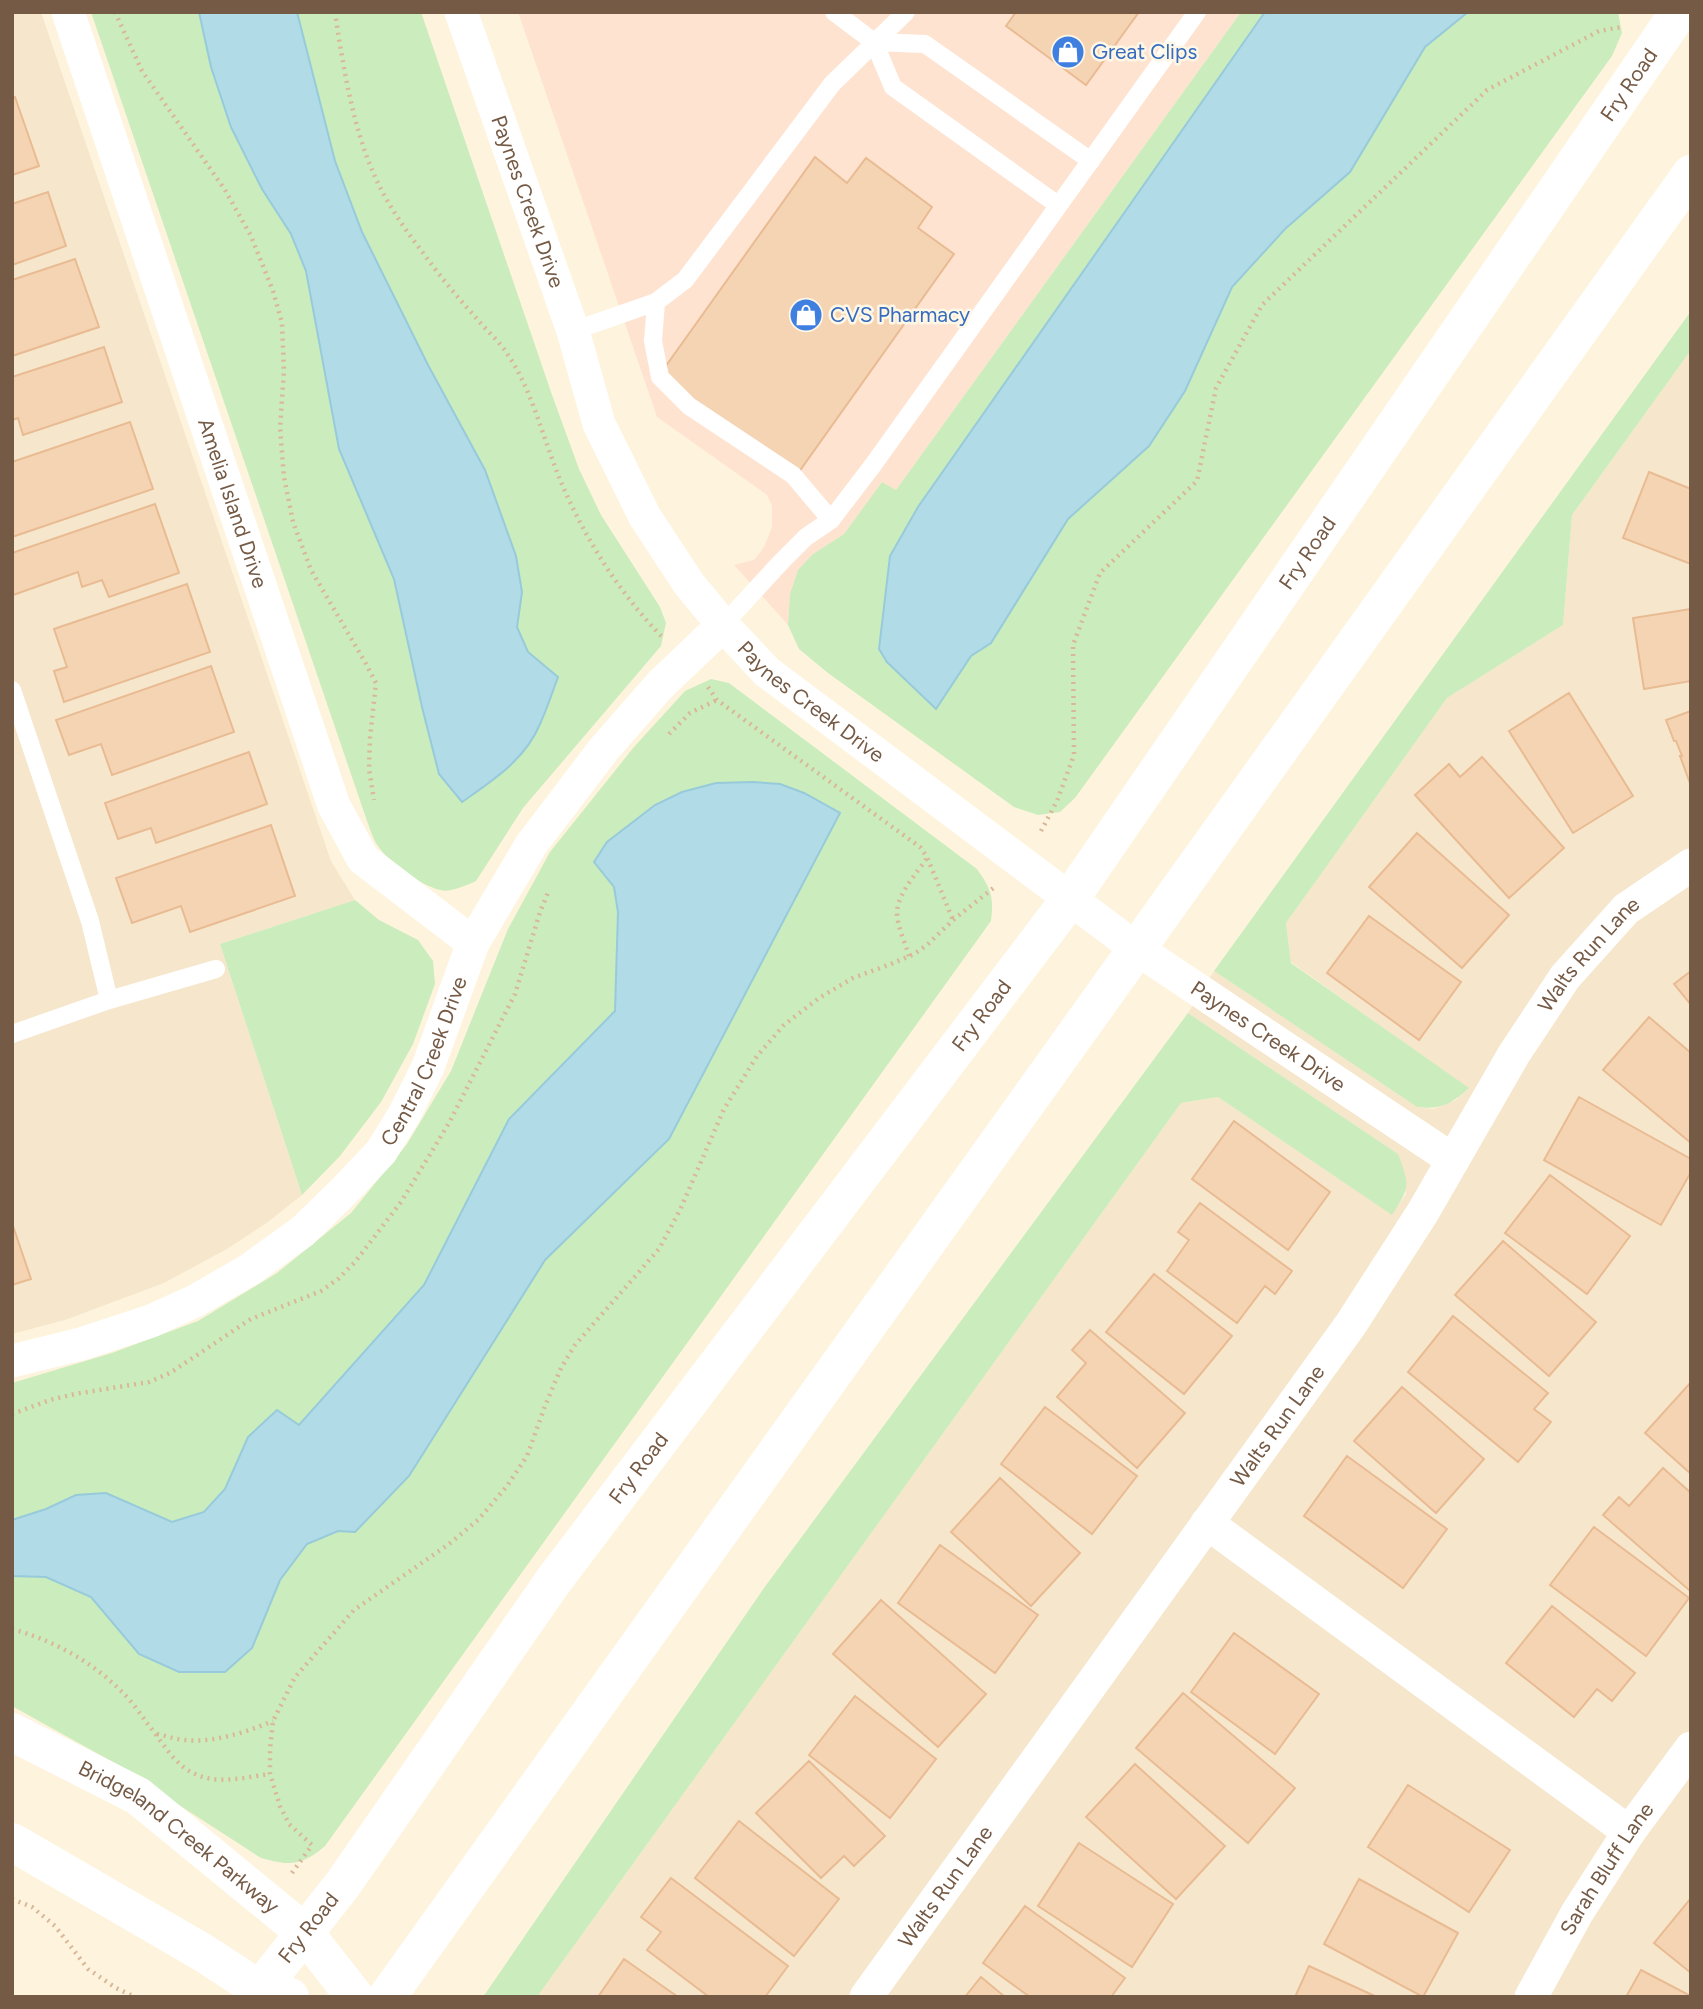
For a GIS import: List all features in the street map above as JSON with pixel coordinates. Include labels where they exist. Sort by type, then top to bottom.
[{"type":"main road","name":"Fry Road","points":[[268,1994],[304,1932],[342,1884],[554,1580],[1070,899],[1679,12]]},
{"type":"main road","points":[[387,1997],[1691,174]]},
{"type":"main road","name":"Bridgeland Creek Parkway","points":[[12,1732],[138,1796],[304,1932],[355,1997]]},
{"type":"main road","points":[[12,1842],[202,1952],[268,1994]]},
{"type":"street","name":"Amelia Island Drive","points":[[68,12],[334,806],[363,859],[473,943]]},
{"type":"street","name":"Paynes Creek Drive","points":[[461,12],[573,331],[599,424],[645,517],[689,584],[723,625],[767,672],[1137,949],[1453,1160]]},
{"type":"street","name":"Central Creek Drive","points":[[12,1361],[81,1344],[150,1321],[195,1301],[249,1270],[303,1231],[381,1152],[404,1115],[428,1067],[473,943],[531,845],[604,749],[660,685],[723,625]]},
{"type":"street","name":"Walts Run Lane","points":[[866,1997],[1351,1324],[1423,1212],[1514,1054],[1565,976],[1626,909],[1691,864]]},
{"type":"street","points":[[1207,1523],[1629,1832]]},
{"type":"street","name":"Sarah Bluff Lane","points":[[1531,1997],[1577,1913],[1629,1832],[1691,1748]]},
{"type":"lane","points":[[834,12],[874,43],[893,87],[1058,205]]},
{"type":"lane","points":[[573,331],[656,302],[685,280],[832,84],[906,12]]},
{"type":"lane","points":[[723,625],[806,537],[831,520],[1197,12]]},
{"type":"lane","points":[[874,43],[925,44],[1091,161]]},
{"type":"lane","points":[[656,302],[653,341],[660,377],[689,406],[793,475],[831,520]]},
{"type":"lane","points":[[12,690],[90,921],[109,1000]]},
{"type":"lane","points":[[12,1034],[109,1000],[216,969]]},
{"type":"path","points":[[115,12],[142,71],[225,190],[251,236],[273,291],[282,323],[284,371],[280,428],[284,477],[293,522],[311,570],[376,683],[369,769],[378,809]]},
{"type":"path","points":[[335,12],[357,125],[373,172],[395,213],[423,253],[508,355],[522,381],[560,479],[604,566],[645,619],[686,660],[717,699],[920,847],[927,857],[953,920]]},
{"type":"path","points":[[270,1904],[312,1845],[289,1824],[270,1774],[273,1721],[295,1677],[354,1610],[449,1544],[478,1520],[507,1486],[527,1456],[561,1368],[575,1345],[659,1248],[680,1210],[724,1109],[757,1056],[784,1025],[819,998],[853,978],[909,956],[927,945],[953,920],[1024,864],[1057,801],[1074,755],[1073,645],[1100,573],[1197,481],[1216,388],[1262,305],[1487,90],[1599,31],[1626,26]]},
{"type":"path","points":[[909,956],[899,925],[898,907],[927,857]]},
{"type":"path","points":[[12,1629],[56,1646],[91,1665],[121,1690],[180,1764],[194,1774],[224,1780],[270,1774]]},
{"type":"path","points":[[156,1734],[184,1740],[208,1740],[273,1721]]},
{"type":"path","points":[[12,1899],[32,1907],[55,1926],[88,1969],[127,1995],[135,1997]]},
{"type":"shaded area","points":[[12,12],[41,12],[331,861],[355,900],[220,944],[302,1195],[227,1249],[164,1283],[65,1320],[12,1334]]},
{"type":"shaded area","points":[[518,12],[1241,12],[896,490],[882,482],[844,534],[813,554],[790,594],[788,625],[734,565],[754,560],[764,547],[772,527],[772,506],[767,495],[657,417]]},
{"type":"shaded area","points":[[1691,350],[1691,1997],[537,1997],[1181,1103],[1218,1097],[1392,1214],[1406,1194],[1398,1154],[1188,1013],[1214,971],[1417,1107],[1433,1109],[1456,1100],[1468,1089],[1291,962],[1286,923],[1447,698],[1563,625],[1572,515]]},
{"type":"green space","points":[[91,12],[199,12],[211,67],[262,189],[291,234],[306,271],[339,449],[394,579],[422,707],[558,677],[528,653],[517,627],[522,592],[516,556],[485,470],[428,365],[362,232],[335,161],[297,12],[421,12],[579,469],[601,515],[660,607],[666,623],[661,646],[523,808],[476,881],[472,883],[449,890],[433,888],[397,866],[373,837]]},
{"type":"green space","points":[[1241,12],[1618,12],[1622,33],[1612,56],[1075,798],[1060,812],[1038,815],[1014,807],[828,673],[799,649],[788,625],[790,594],[798,570],[813,554],[844,534],[882,482],[896,490]]},
{"type":"green space","points":[[1691,311],[1691,350],[1572,515],[1563,625],[1447,698],[1286,923],[1291,963],[1469,1088],[1445,1105],[1417,1107],[1214,971]]},
{"type":"green space","points":[[711,679],[729,683],[977,869],[990,893],[991,921],[325,1846],[302,1861],[288,1863],[261,1858],[111,1761],[12,1706],[12,1383],[112,1353],[198,1321],[277,1273],[351,1213],[407,1144],[451,1071],[508,929],[550,852],[634,747],[685,691]]},
{"type":"green space","points":[[355,900],[379,920],[418,940],[433,961],[435,984],[413,1044],[381,1102],[340,1156],[302,1195],[220,944]]},
{"type":"green space","points":[[1188,1013],[1398,1154],[1405,1173],[1406,1186],[1392,1215],[1218,1097],[1181,1103],[537,1997],[483,1997],[764,1588]]},
{"type":"water","points":[[199,12],[297,12],[335,161],[362,232],[428,365],[485,470],[516,556],[522,592],[517,627],[528,652],[558,677],[540,724],[526,748],[507,768],[462,802],[439,774],[394,579],[339,449],[306,271],[291,234],[262,189],[231,127],[211,67]]},
{"type":"water","points":[[1265,12],[1468,12],[1425,47],[1350,172],[1285,229],[1232,287],[1185,391],[1149,446],[1068,519],[991,643],[971,656],[936,709],[887,662],[879,649],[890,556],[918,507]]},
{"type":"water","points":[[716,783],[780,784],[804,793],[840,813],[669,1139],[545,1260],[409,1476],[355,1532],[338,1531],[307,1544],[280,1580],[252,1648],[225,1672],[179,1672],[139,1654],[91,1597],[46,1577],[12,1576],[12,1520],[46,1509],[76,1495],[106,1493],[172,1522],[204,1512],[225,1489],[248,1437],[277,1410],[299,1425],[424,1285],[509,1119],[615,1011],[618,912],[614,887],[594,862],[607,842],[655,805],[682,792]]},
{"type":"building","points":[[1016,12],[1139,12],[1086,85],[1006,26]]},
{"type":"building","points":[[15,97],[39,166],[12,175],[12,99]]},
{"type":"building","name":"CVS Pharmacy","points":[[815,157],[847,183],[866,158],[932,207],[918,228],[954,254],[796,476],[658,377]]},
{"type":"building","points":[[48,192],[66,246],[12,265],[12,204]]},
{"type":"building","points":[[75,259],[99,327],[12,356],[12,280]]},
{"type":"building","points":[[104,347],[122,402],[23,435],[18,418],[12,420],[12,377]]},
{"type":"building","points":[[130,422],[153,489],[12,537],[12,462]]},
{"type":"building","points":[[1649,472],[1691,489],[1691,564],[1623,538]]},
{"type":"building","points":[[155,504],[179,573],[109,597],[102,580],[82,587],[78,572],[13,595],[12,553]]},
{"type":"building","points":[[187,584],[210,652],[64,702],[54,671],[67,667],[54,629]]},
{"type":"building","points":[[1691,609],[1691,681],[1644,689],[1633,618]]},
{"type":"building","points":[[211,666],[234,732],[112,775],[101,744],[69,755],[56,720]]},
{"type":"building","points":[[1569,693],[1633,796],[1573,833],[1509,731]]},
{"type":"building","points":[[1691,711],[1691,786],[1682,756],[1666,720]]},
{"type":"building","points":[[249,752],[267,804],[156,843],[151,828],[118,839],[105,803]]},
{"type":"building","points":[[1482,757],[1564,848],[1509,898],[1415,795],[1449,764],[1460,777]]},
{"type":"building","points":[[271,825],[295,896],[190,932],[181,906],[132,923],[116,878]]},
{"type":"building","points":[[1417,833],[1509,915],[1462,968],[1369,887]]},
{"type":"building","points":[[1369,916],[1461,982],[1419,1040],[1327,973]]},
{"type":"building","points":[[1691,971],[1691,1005],[1674,984]]},
{"type":"building","points":[[1649,1017],[1691,1053],[1691,1143],[1603,1070]]},
{"type":"building","points":[[1579,1097],[1691,1159],[1691,1172],[1661,1225],[1544,1160]]},
{"type":"building","points":[[1234,1121],[1330,1192],[1288,1250],[1192,1179]]},
{"type":"building","points":[[1550,1175],[1630,1236],[1587,1294],[1505,1233]]},
{"type":"building","points":[[1200,1203],[1292,1271],[1275,1294],[1265,1286],[1237,1323],[1167,1271],[1189,1240],[1178,1232]]},
{"type":"building","points":[[12,1223],[31,1279],[12,1285]]},
{"type":"building","points":[[1503,1241],[1596,1322],[1549,1376],[1455,1295]]},
{"type":"building","points":[[1154,1274],[1232,1336],[1184,1394],[1106,1332]]},
{"type":"building","points":[[1453,1316],[1548,1393],[1534,1409],[1551,1422],[1518,1462],[1408,1372]]},
{"type":"building","points":[[1090,1330],[1185,1413],[1137,1468],[1057,1397],[1086,1363],[1072,1350]]},
{"type":"building","points":[[1691,1382],[1691,1474],[1645,1433]]},
{"type":"building","points":[[1402,1387],[1484,1459],[1436,1513],[1354,1441]]},
{"type":"building","points":[[1045,1407],[1137,1476],[1092,1534],[1001,1464]]},
{"type":"building","points":[[1347,1456],[1447,1529],[1403,1588],[1304,1516]]},
{"type":"building","points":[[1663,1468],[1691,1493],[1689,1590],[1603,1515],[1619,1497],[1629,1506]]},
{"type":"building","points":[[1000,1478],[1080,1553],[1031,1606],[951,1532]]},
{"type":"building","points":[[1594,1527],[1689,1598],[1646,1656],[1550,1585]]},
{"type":"building","points":[[940,1545],[1038,1615],[995,1673],[898,1603]]},
{"type":"building","points":[[881,1600],[986,1694],[938,1747],[833,1654]]},
{"type":"building","points":[[1552,1606],[1635,1673],[1612,1701],[1597,1689],[1574,1717],[1506,1663]]},
{"type":"building","points":[[1234,1633],[1319,1694],[1275,1754],[1191,1692]]},
{"type":"building","points":[[1183,1693],[1295,1788],[1248,1843],[1136,1748]]},
{"type":"building","points":[[855,1696],[936,1759],[890,1818],[809,1755]]},
{"type":"building","points":[[809,1761],[885,1836],[854,1866],[844,1856],[821,1878],[756,1813]]},
{"type":"building","points":[[1135,1764],[1225,1846],[1176,1899],[1086,1817]]},
{"type":"building","points":[[1408,1785],[1510,1850],[1469,1912],[1368,1847]]},
{"type":"building","points":[[739,1821],[839,1899],[794,1956],[695,1878]]},
{"type":"building","points":[[1079,1843],[1173,1904],[1132,1967],[1038,1906]]},
{"type":"building","points":[[671,1878],[788,1966],[765,1997],[709,1997],[647,1950],[661,1932],[641,1917]]},
{"type":"building","points":[[1359,1879],[1458,1933],[1423,1997],[1324,1944]]},
{"type":"building","points":[[1691,1898],[1691,1973],[1654,1943]]},
{"type":"building","points":[[1025,1906],[1125,1978],[1111,1997],[1030,1997],[983,1963]]},
{"type":"building","points":[[624,1959],[678,1997],[598,1997]]},
{"type":"building","points":[[1309,1966],[1377,1997],[1295,1997]]},
{"type":"building","points":[[1641,1970],[1691,1996],[1691,1997],[1626,1997]]},
{"type":"building","points":[[981,1977],[1005,1997],[965,1997]]},
{"type":"place","name":"Great Clips","points":[[1068,52]]},
{"type":"place","name":"CVS Pharmacy","points":[[806,315]]}]
